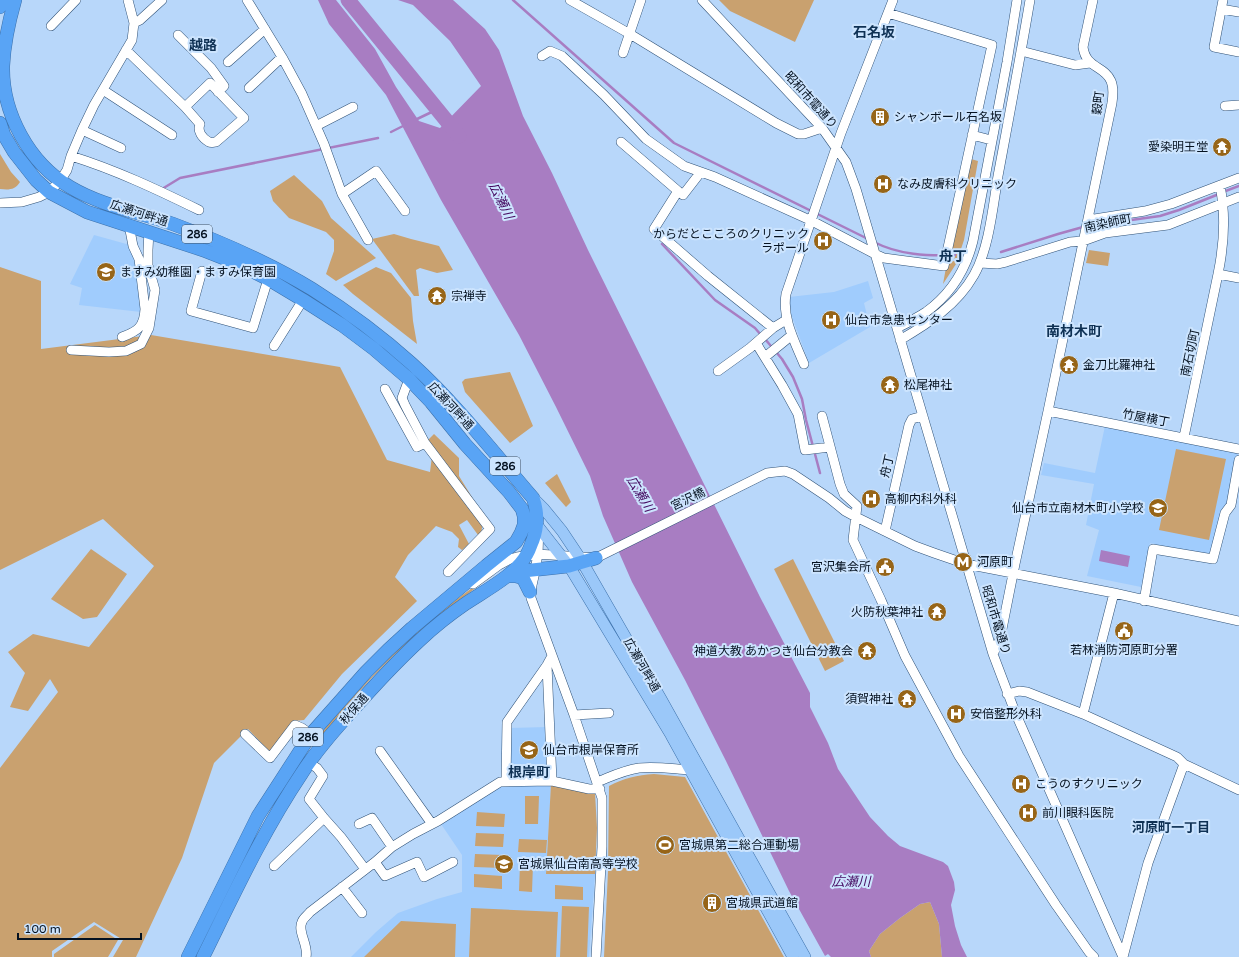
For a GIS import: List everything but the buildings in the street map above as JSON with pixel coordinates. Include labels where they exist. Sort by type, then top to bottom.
[{"type":"highway","points":[[0,7],[2,0]]},
{"type":"highway","name":"広瀬河畔通","points":[[15,0],[10,16],[4,59],[4,78],[7,98],[14,121],[26,145],[38,160],[60,181],[89,197],[172,224],[248,254],[310,288],[339,307],[367,327],[413,365],[466,419],[533,498]]},
{"type":"highway","name":"広瀬河畔通","points":[[1,132],[30,173],[49,192],[87,212],[203,250],[236,263],[268,279],[342,325],[374,349],[409,379],[431,402],[465,444],[509,492],[522,509]]},
{"type":"highway","name":"秋保通","points":[[203,957],[268,829],[323,743],[375,684],[420,640],[441,622],[507,576],[518,565],[532,555],[537,523],[536,508],[533,498]]},
{"type":"highway","name":"秋保通","points":[[188,957],[258,816],[310,734],[388,650],[412,628],[516,542],[524,524],[522,509]]},
{"type":"highway","points":[[507,576],[523,571],[536,570],[565,561],[597,557]]},
{"type":"highway","points":[[507,576],[523,578],[530,592]]},
{"type":"main road","name":"広瀬河畔通","points":[[533,498],[562,530],[582,560],[805,957]]},
{"type":"main road","name":"広瀬河畔通","points":[[522,509],[537,523],[565,561],[671,735],[794,957]]},
{"type":"street","points":[[51,26],[76,0]]},
{"type":"street","points":[[0,203],[22,202],[39,197],[49,192],[60,181],[67,170],[82,130],[132,40],[134,23],[128,0]]},
{"type":"street","points":[[134,23],[140,20],[162,0]]},
{"type":"street","points":[[246,0],[282,57],[302,94],[325,147],[342,194],[368,240]]},
{"type":"street","points":[[570,0],[798,134],[804,134],[822,128]]},
{"type":"street","points":[[623,54],[641,0]]},
{"type":"street","name":"昭和市電通り","points":[[702,0],[822,128],[846,162],[856,189],[993,654],[1007,694],[1123,957]]},
{"type":"street","points":[[804,364],[786,320],[786,294],[836,147],[892,0]]},
{"type":"street","points":[[897,328],[927,311],[937,303],[954,284],[967,262],[973,241],[1007,62],[1017,0]]},
{"type":"street","points":[[900,340],[932,321],[951,305],[962,293],[980,263],[988,233],[1030,0]]},
{"type":"street","points":[[1021,51],[1075,65],[1090,63],[1085,56],[1083,47],[1092,0]]},
{"type":"street","points":[[1239,12],[1222,4],[1214,48],[1239,52]]},
{"type":"street","points":[[542,56],[550,51],[562,56],[604,95],[646,139],[684,166],[700,173],[715,177],[812,219],[874,251],[884,258],[944,266],[992,45],[888,13]]},
{"type":"street","points":[[228,62],[265,29]]},
{"type":"street","points":[[178,34],[211,68],[224,86],[218,92]]},
{"type":"street","points":[[126,50],[185,107],[200,124],[198,129],[199,133],[209,142],[216,142],[244,118],[210,83],[185,107]]},
{"type":"street","points":[[249,88],[282,57]]},
{"type":"street","name":"穀町","points":[[993,654],[1000,639],[1112,103],[1113,92],[1109,77],[1090,63]]},
{"type":"street","points":[[103,90],[172,135]]},
{"type":"street","points":[[1225,106],[1239,105]]},
{"type":"street","points":[[316,126],[353,107]]},
{"type":"street","points":[[82,130],[120,148]]},
{"type":"street","points":[[972,135],[991,140]]},
{"type":"street","points":[[621,142],[683,194],[700,173]]},
{"type":"street","points":[[71,156],[145,184],[199,210]]},
{"type":"street","points":[[342,194],[376,171],[405,211]]},
{"type":"street","points":[[1087,221],[1145,211],[1171,204],[1220,188],[1239,178]]},
{"type":"street","name":"南石切町","points":[[1184,438],[1223,250],[1223,202],[1220,188]]},
{"type":"street","points":[[678,191],[654,229],[771,330]]},
{"type":"street","name":"南染師町","points":[[980,263],[997,264],[1006,262],[1070,242],[1105,233],[1168,225],[1223,202],[1239,197]]},
{"type":"street","points":[[122,337],[136,330],[143,324],[145,309],[139,260],[133,246],[129,226]]},
{"type":"street","points":[[71,350],[109,352],[126,351],[141,344],[149,328],[155,290],[148,265],[149,232]]},
{"type":"street","points":[[202,270],[191,311],[253,328],[268,279]]},
{"type":"street","points":[[1218,274],[1239,278]]},
{"type":"street","points":[[274,346],[303,300]]},
{"type":"street","points":[[718,371],[786,320]]},
{"type":"street","points":[[765,357],[792,335]]},
{"type":"street","points":[[758,341],[765,357],[798,414],[805,450],[827,447]]},
{"type":"street","points":[[409,379],[402,398],[425,443],[490,529],[448,572]]},
{"type":"street","points":[[385,389],[417,447],[425,443]]},
{"type":"street","name":"竹屋横丁","points":[[1048,411],[1239,449]]},
{"type":"street","points":[[822,416],[827,447],[840,484],[844,494],[857,506],[853,540],[905,656],[958,756],[1056,905],[1094,957]]},
{"type":"street","name":"舟丁","points":[[885,531],[909,425],[912,419],[923,416]]},
{"type":"street","points":[[1144,600],[1153,548],[1212,559],[1225,513],[1231,505],[1239,460]]},
{"type":"street","name":"宮沢橋","points":[[597,557],[767,473],[785,471],[793,474],[856,517]]},
{"type":"street","points":[[856,517],[915,546],[966,564],[1114,593],[1239,621]]},
{"type":"street","points":[[532,555],[536,570],[530,592],[531,598],[574,714],[602,798],[602,847],[596,957]]},
{"type":"street","points":[[454,593],[464,590],[510,559],[532,555],[565,561]]},
{"type":"street","points":[[1083,714],[1114,593]]},
{"type":"street","points":[[506,782],[507,722],[552,656]]},
{"type":"street","points":[[547,665],[552,781]]},
{"type":"street","points":[[1007,694],[1027,692],[1083,714],[1177,757],[1184,764],[1239,790]]},
{"type":"street","points":[[574,714],[609,713]]},
{"type":"street","points":[[245,734],[270,758],[296,725],[323,743]]},
{"type":"street","points":[[380,751],[432,824]]},
{"type":"street","points":[[309,763],[317,768],[323,776],[309,799],[341,837],[365,869]]},
{"type":"street","points":[[1123,957],[1148,863],[1184,764]]},
{"type":"street","points":[[306,957],[306,947],[301,924],[310,912],[392,847],[500,782],[552,781],[589,789],[627,771],[638,768],[690,770]]},
{"type":"street","points":[[274,866],[324,818]]},
{"type":"street","points":[[359,824],[372,818],[392,847]]},
{"type":"street","points":[[375,862],[385,876],[417,862],[424,877],[453,862]]},
{"type":"street","points":[[342,887],[362,913]]},
{"type":"shaded area","points":[[719,0],[814,0],[795,42],[730,11]]},
{"type":"shaded area","points":[[0,154],[11,172],[20,182],[12,189],[0,189]]},
{"type":"shaded area","points":[[971,159],[978,161],[964,240],[956,264],[943,284],[947,262],[954,261],[956,251],[950,250]]},
{"type":"shaded area","points":[[294,175],[322,201],[331,218],[376,258],[336,281],[326,274],[334,251],[334,240],[326,232],[289,218],[273,201],[270,191]]},
{"type":"shaded area","points":[[394,234],[439,246],[453,270],[437,273],[420,268],[416,270],[419,296],[414,296],[372,239]]},
{"type":"shaded area","name":"ますみ幼稚園・ますみ保育園","points":[[94,235],[130,245],[135,259],[141,312],[79,305],[82,288],[70,284]]},
{"type":"shaded area","points":[[1089,250],[1110,253],[1108,266],[1086,263]]},
{"type":"shaded area","points":[[0,267],[41,281],[41,349],[151,335],[340,367],[387,460],[430,472],[432,456],[426,442],[434,434],[459,458],[459,476],[483,515],[481,539],[467,520],[459,525],[469,544],[462,550],[458,547],[459,539],[452,532],[436,526],[408,555],[395,577],[417,601],[342,674],[304,720],[294,721],[273,750],[269,751],[248,729],[214,763],[182,858],[136,957],[113,957],[123,940],[94,922],[52,951],[52,957],[0,957],[0,768],[58,692],[50,679],[28,711],[10,707],[25,673],[8,652],[33,634],[89,647],[154,566],[103,519],[0,570]]},
{"type":"shaded area","points":[[376,267],[391,273],[411,298],[417,344],[343,285]]},
{"type":"shaded area","name":"仙台市急患センター","points":[[868,281],[873,298],[864,303],[870,327],[809,363],[791,314],[789,297],[834,292]]},
{"type":"shaded area","points":[[510,372],[533,426],[510,443],[465,392],[462,382],[465,379]]},
{"type":"shaded area","name":"仙台市立南材木町小学校","points":[[1105,426],[1238,452],[1229,504],[1211,556],[1150,543],[1141,587],[1087,576],[1099,530],[1086,525],[1094,484],[1041,475],[1044,463],[1095,473]]},
{"type":"shaded area","points":[[1176,449],[1226,459],[1209,540],[1159,530]]},
{"type":"shaded area","points":[[557,474],[571,502],[566,507],[545,483]]},
{"type":"shaded area","points":[[91,549],[127,574],[97,617],[83,619],[51,599]]},
{"type":"shaded area","points":[[793,559],[844,661],[825,671],[774,569]]},
{"type":"shaded area","points":[[492,573],[494,575],[446,610],[393,656],[358,693],[325,733],[323,733],[323,731],[368,681],[415,633]]},
{"type":"shaded area","name":"仙台市根岸保育所","points":[[548,727],[549,773],[544,777],[510,778],[509,728]]},
{"type":"shaded area","name":"宮城県第二総合運動場","points":[[654,774],[685,777],[784,957],[604,957],[608,871],[609,786],[631,777]]},
{"type":"shaded area","name":"宮城県仙台南高等学校","points":[[551,784],[546,874],[595,874],[589,957],[351,957],[398,913],[462,892],[462,855],[441,824],[502,786]]},
{"type":"shaded area","points":[[551,784],[595,793],[597,828],[595,874],[546,874]]},
{"type":"shaded area","points":[[525,796],[539,796],[538,824],[525,824]]},
{"type":"shaded area","points":[[477,812],[505,814],[504,827],[476,826]]},
{"type":"shaded area","points":[[476,833],[504,834],[503,847],[475,846]]},
{"type":"shaded area","points":[[519,839],[547,840],[546,853],[518,852]]},
{"type":"shaded area","points":[[475,854],[503,855],[502,868],[474,867]]},
{"type":"shaded area","points":[[520,864],[533,864],[532,892],[519,891]]},
{"type":"shaded area","points":[[474,874],[502,876],[502,889],[474,887]]},
{"type":"shaded area","points":[[555,885],[583,887],[583,900],[555,899]]},
{"type":"shaded area","points":[[930,902],[939,924],[942,957],[871,957],[869,951],[880,934],[920,904]]},
{"type":"shaded area","points":[[562,906],[589,907],[587,957],[560,957]]},
{"type":"shaded area","points":[[471,908],[558,912],[556,957],[469,957]]},
{"type":"shaded area","points":[[401,921],[456,924],[455,957],[364,957]]},
{"type":"shaded area","points":[[95,925],[118,940],[108,957],[54,957],[54,954]]},
{"type":"water","name":"広瀬川","points":[[318,0],[336,0],[375,49],[396,87],[419,121],[440,128],[481,86],[450,41],[413,5],[398,0],[453,0],[485,29],[499,50],[523,116],[552,173],[588,250],[760,597],[810,693],[810,707],[828,743],[838,769],[870,817],[888,836],[900,846],[943,862],[948,866],[954,882],[955,890],[951,905],[955,926],[961,945],[967,957],[942,957],[939,924],[930,902],[920,904],[880,934],[869,951],[871,957],[831,957],[828,954],[825,956],[789,891],[685,680],[632,582],[603,516],[590,476],[519,335],[441,200],[386,95],[329,24]]},
{"type":"water","points":[[1101,550],[1130,556],[1128,567],[1099,561]]},
{"type":"waterway","name":"広瀬川","points":[[348,0],[459,136]]},
{"type":"waterway","points":[[513,0],[674,143],[868,239]]},
{"type":"waterway","points":[[415,120],[438,109]]},
{"type":"waterway","points":[[391,132],[405,125]]},
{"type":"waterway","points":[[162,189],[180,178],[378,138]]},
{"type":"waterway","points":[[1223,192],[1239,186]]},
{"type":"waterway","points":[[1088,226],[1160,216],[1219,194]]},
{"type":"waterway","points":[[1001,252],[1083,227]]},
{"type":"waterway","points":[[874,242],[893,250],[913,254],[955,255]]},
{"type":"waterway","points":[[662,244],[715,300],[755,328],[761,335]]},
{"type":"waterway","points":[[765,339],[782,359],[793,377],[802,399],[820,473]]},
{"type":"place","name":"シャンボール石名坂","points":[[880,117]]},
{"type":"place","name":"愛染明王堂","points":[[1222,147]]},
{"type":"place","name":"なみ皮膚科クリニック","points":[[883,184]]},
{"type":"place","name":"からだとこころのクリニック ラポール","points":[[823,241]]},
{"type":"place","name":"ますみ幼稚園・ますみ保育園","points":[[106,272]]},
{"type":"place","name":"宗禅寺","points":[[437,296]]},
{"type":"place","name":"仙台市急患センター","points":[[831,320]]},
{"type":"place","name":"金刀比羅神社","points":[[1069,365]]},
{"type":"place","name":"松尾神社","points":[[890,385]]},
{"type":"place","name":"高柳内科外科","points":[[871,499]]},
{"type":"place","name":"仙台市立南材木町小学校","points":[[1158,508]]},
{"type":"place","name":"河原町","points":[[963,562]]},
{"type":"place","name":"宮沢集会所","points":[[885,567]]},
{"type":"place","name":"火防秋葉神社","points":[[937,612]]},
{"type":"place","name":"若林消防河原町分署","points":[[1124,631]]},
{"type":"place","name":"神道大教 あかつき仙台分教会","points":[[867,651]]},
{"type":"place","name":"須賀神社","points":[[907,699]]},
{"type":"place","name":"安倍整形外科","points":[[956,714]]},
{"type":"place","name":"仙台市根岸保育所","points":[[529,750]]},
{"type":"place","name":"こうのすクリニック","points":[[1021,784]]},
{"type":"place","name":"前川眼科医院","points":[[1028,813]]},
{"type":"place","name":"宮城県第二総合運動場","points":[[665,845]]},
{"type":"place","name":"宮城県仙台南高等学校","points":[[504,864]]},
{"type":"place","name":"宮城県武道館","points":[[712,903]]},
{"type":"district","name":"石名坂","points":[[874,32]]},
{"type":"district","name":"越路","points":[[203,45]]},
{"type":"district","name":"舟丁","points":[[953,256]]},
{"type":"district","name":"南材木町","points":[[1074,331]]},
{"type":"district","name":"根岸町","points":[[529,772]]},
{"type":"district","name":"河原町一丁目","points":[[1171,828]]}]
